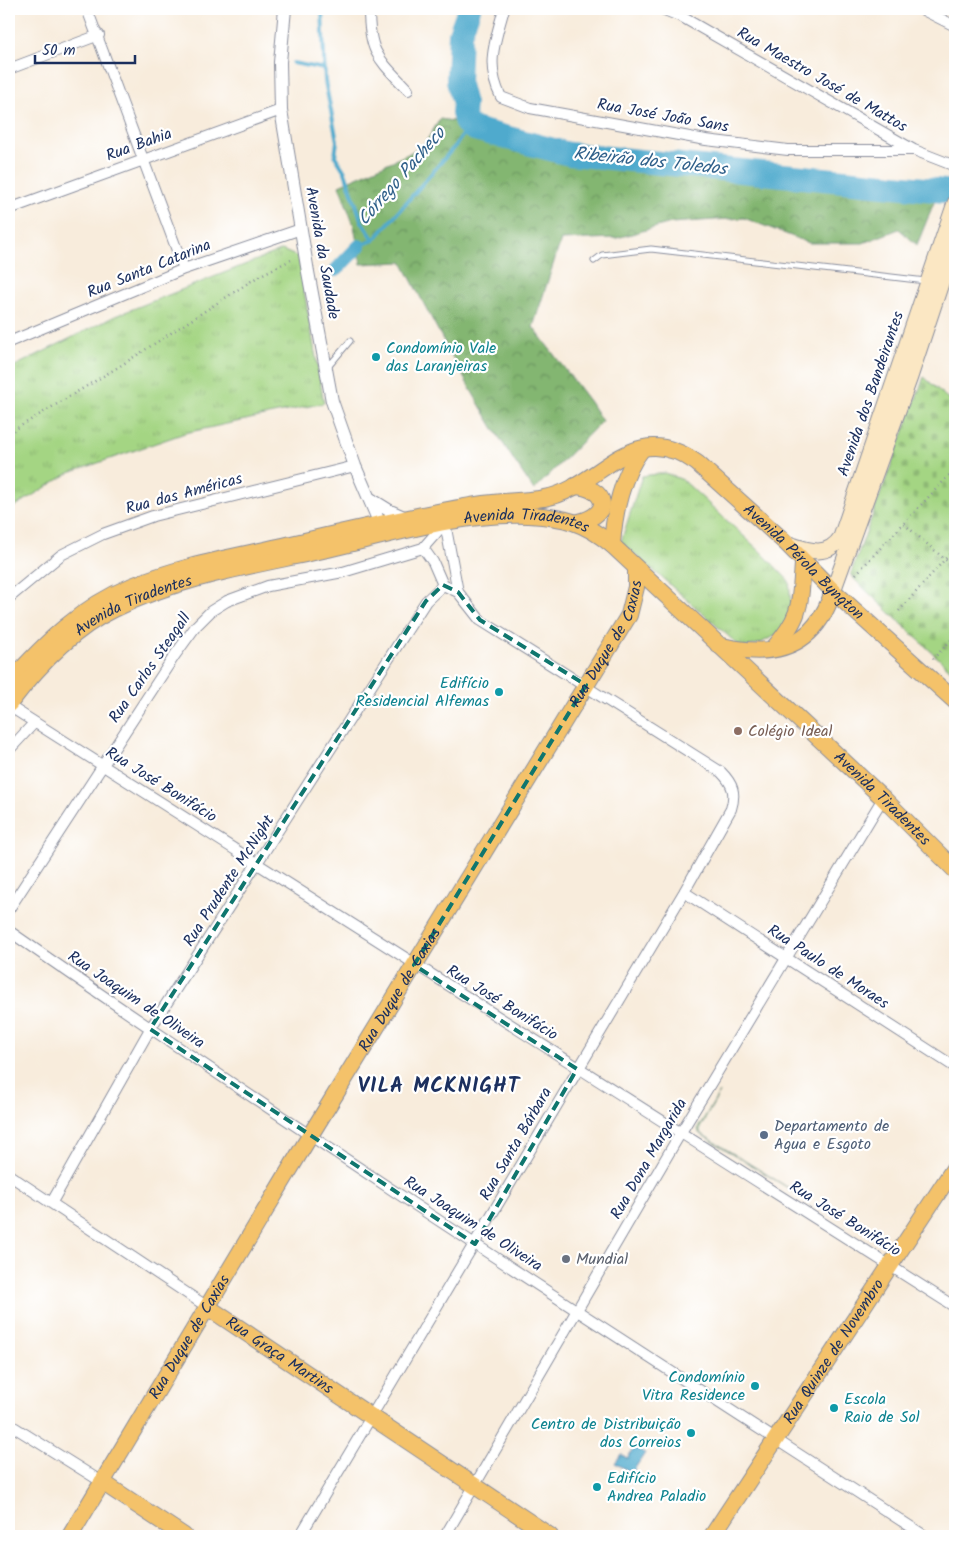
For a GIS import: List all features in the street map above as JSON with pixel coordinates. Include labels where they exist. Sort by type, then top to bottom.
[{"type":"main road","name":"Avenida dos Bandeirantes","points":[[786,543],[807,550],[828,550],[836,545],[841,537],[954,207]]},
{"type":"main road","name":"Avenida dos Bandeirantes","points":[[833,591],[910,377],[955,241]]},
{"type":"main road","name":"Avenida Pérola Byngton","points":[[642,449],[665,448],[683,453],[697,463],[786,543],[804,564],[833,591],[955,700]]},
{"type":"main road","points":[[612,545],[627,473],[642,449]]},
{"type":"main road","name":"Avenida Tiradentes","points":[[9,683],[38,650],[75,618],[107,598],[132,586],[186,568],[406,518],[478,504],[544,498],[575,486],[615,458],[642,449]]},
{"type":"main road","points":[[575,486],[587,487],[595,491],[600,497],[602,508],[600,514],[592,519],[579,522]]},
{"type":"main road","name":"Avenida Tiradentes","points":[[9,705],[50,657],[69,639],[113,610],[136,599],[187,581],[445,522],[476,517],[528,515],[579,522],[590,527],[612,545],[715,644],[883,798],[955,870]]},
{"type":"main road","points":[[380,524],[398,533]]},
{"type":"main road","points":[[771,651],[790,629],[798,615],[804,564]]},
{"type":"main road","name":"Rua Duque de Caxias","points":[[70,1536],[209,1308],[311,1134],[629,615],[636,587],[636,569]]},
{"type":"main road","points":[[715,644],[750,652],[782,649],[806,636],[821,621],[833,591]]},
{"type":"main road","name":"Rua Quinze de Novembro","points":[[712,1536],[955,1167]]},
{"type":"main road","name":"Rua Graça Martins","points":[[209,1308],[550,1536]]},
{"type":"main road","points":[[102,1482],[184,1536]]},
{"type":"street","points":[[87,9],[99,35],[184,269]]},
{"type":"street","name":"Avenida da Saudade","points":[[285,9],[280,62],[281,110],[304,253],[332,401],[355,466],[380,524]]},
{"type":"street","points":[[368,9],[369,33],[377,58],[408,90]]},
{"type":"street","name":"Rua José João Sans","points":[[504,9],[497,34],[491,70],[493,82],[501,97],[530,108],[706,140],[788,150],[914,150]]},
{"type":"street","name":"Rua Maestro José de Mattos","points":[[662,9],[682,17],[914,150]]},
{"type":"street","points":[[921,9],[955,26]]},
{"type":"street","points":[[9,69],[99,35]]},
{"type":"street","name":"Rua Bahia","points":[[9,210],[143,159],[281,110]]},
{"type":"street","points":[[914,150],[955,166]]},
{"type":"street","name":"Rua Santa Catarina","points":[[9,342],[184,269],[301,229]]},
{"type":"street","name":"Rua das Américas","points":[[9,598],[61,555],[112,531],[152,516],[355,466]]},
{"type":"street","points":[[367,496],[390,511],[406,518]]},
{"type":"street","points":[[445,522],[423,548],[433,562],[443,584],[458,592],[480,620],[586,686]]},
{"type":"street","points":[[445,522],[458,592]]},
{"type":"street","name":"Rua Carlos Steagall","points":[[9,909],[185,641],[211,611],[227,601],[268,586],[343,572],[423,548]]},
{"type":"street","name":"Rua Prudente McNight","points":[[52,1202],[150,1029],[426,601],[443,584]]},
{"type":"street","name":"Rua Santa Bárbara","points":[[300,1536],[684,892],[731,809],[734,789],[721,772],[586,686]]},
{"type":"street","name":"Rua José Bonifácio","points":[[9,705],[34,723],[955,1308]]},
{"type":"street","points":[[9,750],[34,723]]},
{"type":"street","name":"Rua Dona Margarida","points":[[445,1536],[680,1134],[883,798]]},
{"type":"street","name":"Rua Paulo de Moraes","points":[[684,892],[955,1067]]},
{"type":"street","name":"Rua Joaquim de Oliveira","points":[[9,931],[150,1029],[475,1244],[925,1536]]},
{"type":"street","name":"Rua Graça Martins","points":[[9,1175],[209,1308]]},
{"type":"street","points":[[9,1424],[102,1482]]},
{"type":"lane","points":[[594,261],[602,255],[651,249],[929,281]]},
{"type":"lane","points":[[326,369],[350,340]]},
{"type":"path","points":[[9,433],[120,366],[259,276],[304,253]]},
{"type":"path","points":[[856,574],[955,469]]},
{"type":"path","points":[[904,524],[955,568]]},
{"type":"path","points":[[899,611],[955,548]]},
{"type":"path","points":[[932,659],[955,636]]},
{"type":"highlighted area","points":[[443,585],[458,592],[480,620],[586,685],[414,965],[577,1069],[475,1244],[150,1029],[426,601]]},
{"type":"green space","points":[[440,119],[466,123],[474,129],[569,154],[939,190],[917,245],[899,229],[863,243],[809,243],[744,218],[671,223],[617,238],[561,240],[533,327],[590,402],[602,421],[534,490],[481,407],[402,262],[361,264],[354,226],[339,185],[408,154],[425,143]]},
{"type":"green space","points":[[282,250],[298,257],[324,403],[185,433],[69,473],[9,510],[9,369],[115,316]]},
{"type":"green space","points":[[924,377],[955,405],[955,674],[854,579],[851,573]]},
{"type":"green space","points":[[665,473],[683,480],[762,553],[789,581],[791,605],[784,630],[761,643],[742,648],[621,542],[642,476]]},
{"type":"green space","points":[[720,1092],[700,1128],[700,1133],[795,1192],[699,1133],[698,1128]]},
{"type":"water","points":[[635,1446],[645,1453],[632,1473],[615,1463],[621,1454],[627,1458]]},
{"type":"waterway","points":[[322,9],[325,81],[337,141],[335,156],[345,172],[362,222],[374,240]]},
{"type":"waterway","name":"Ribeirão dos Toledos","points":[[469,9],[460,34],[458,81],[464,104],[463,113],[466,123],[474,129],[569,154],[955,192]]},
{"type":"waterway","points":[[293,63],[325,69]]},
{"type":"waterway","name":"Córrego Pacheco","points":[[336,270],[359,246],[374,240],[455,146],[465,132],[466,123]]},
{"type":"waterway","name":"Córrego Pacheco","points":[[336,270],[359,246]]},
{"type":"place","name":"Condomínio Vale das Laranjeiras","points":[[376,357]]},
{"type":"place","name":"Edifício Residencial Alfemas","points":[[499,692]]},
{"type":"place","name":"Colégio Ideal","points":[[738,731]]},
{"type":"place","name":"Departamento de Agua e Esgoto","points":[[764,1135]]},
{"type":"place","name":"Mundial","points":[[566,1259]]},
{"type":"place","name":"Condomínio Vitra Residence","points":[[755,1386]]},
{"type":"place","name":"Escola Raio de Sol","points":[[834,1408]]},
{"type":"place","name":"Centro de Distribuição dos Correios","points":[[691,1433]]},
{"type":"place","name":"Edifício Andrea Paladio","points":[[597,1487]]},
{"type":"district","name":"VILA MCKNIGHT","points":[[439,1086]]}]
